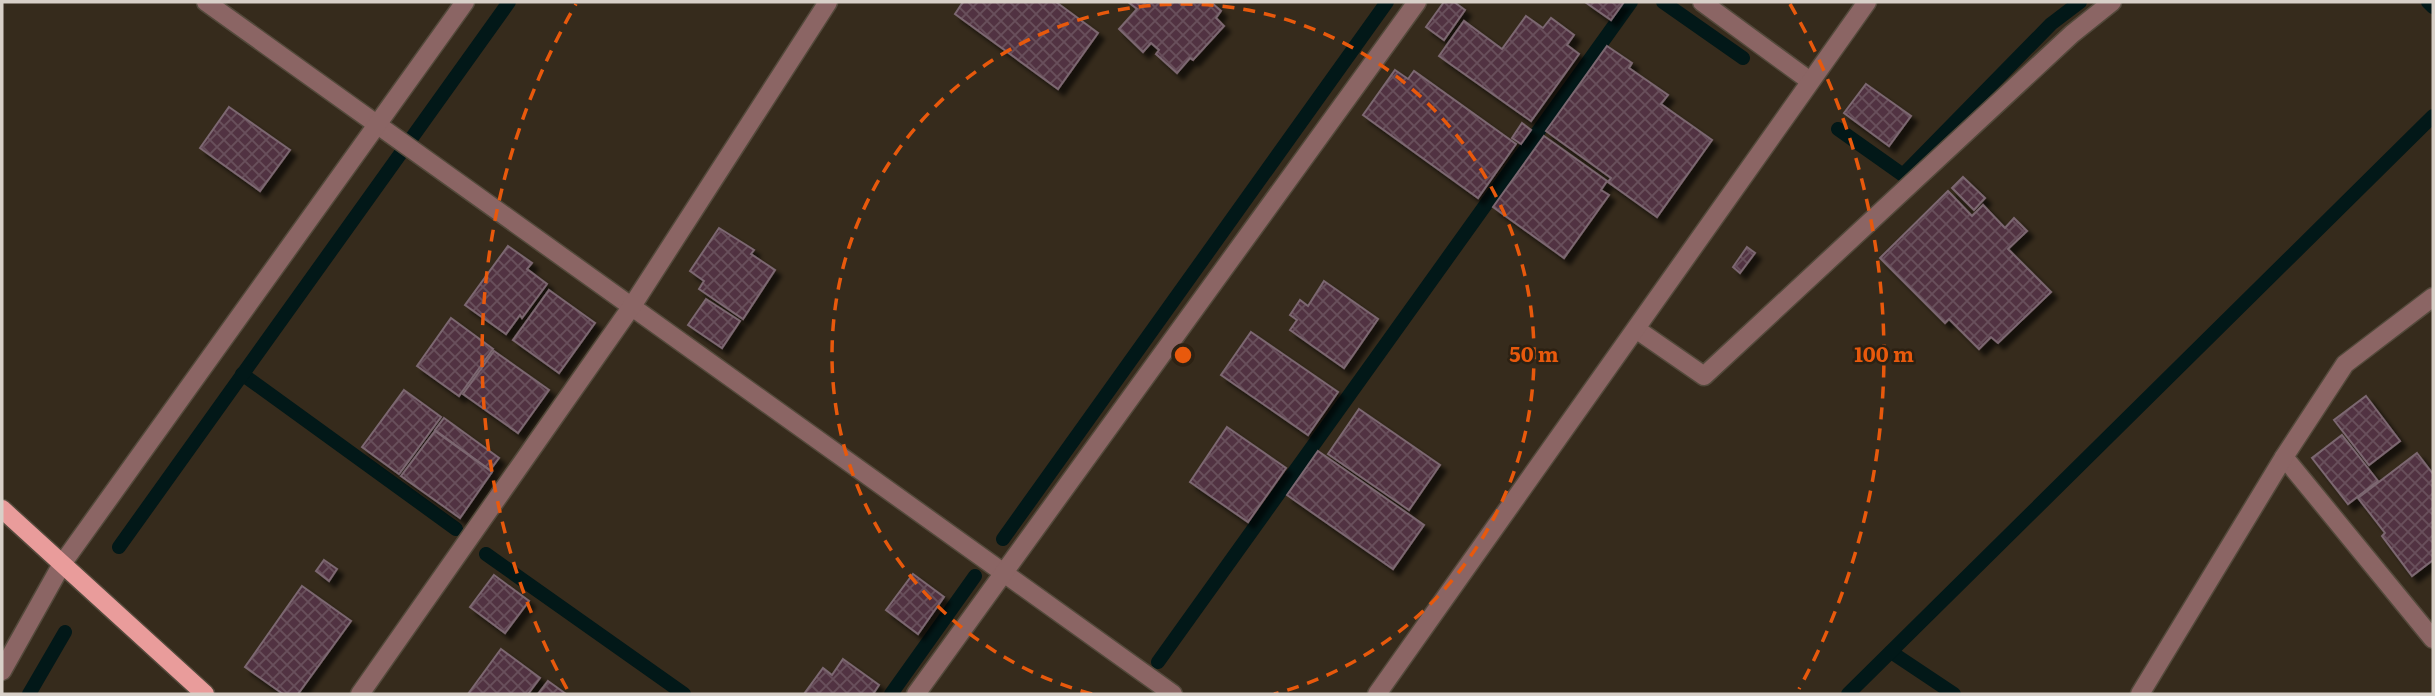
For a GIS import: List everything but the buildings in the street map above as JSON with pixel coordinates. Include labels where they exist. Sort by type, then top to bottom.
[{"type":"main road","points":[[2,509],[205,694]]},
{"type":"street","points":[[206,2],[1173,694]]},
{"type":"street","points":[[2,671],[62,564],[382,127],[465,2]]},
{"type":"street","points":[[360,694],[632,306],[828,2]]},
{"type":"street","points":[[916,694],[1417,2]]},
{"type":"street","points":[[1702,2],[1810,81]]},
{"type":"street","points":[[1377,694],[1867,2]]},
{"type":"street","points":[[1636,329],[1704,376],[2062,44],[2112,2]]},
{"type":"street","points":[[2140,694],[2284,457],[2345,364],[2433,297]]},
{"type":"street","points":[[2284,457],[2433,639]]},
{"type":"waterway","points":[[119,547],[509,2]]},
{"type":"waterway","points":[[1003,539],[1387,2]]},
{"type":"waterway","points":[[1158,662],[1631,2]]},
{"type":"waterway","points":[[1663,2],[1743,58]]},
{"type":"waterway","points":[[1838,129],[1903,175],[2051,24],[2080,2]]},
{"type":"waterway","points":[[2428,2],[2433,7]]},
{"type":"waterway","points":[[1848,694],[2433,116]]},
{"type":"waterway","points":[[242,374],[456,529]]},
{"type":"waterway","points":[[486,554],[684,694]]},
{"type":"waterway","points":[[891,694],[975,576]]},
{"type":"waterway","points":[[29,694],[65,632]]},
{"type":"waterway","points":[[1891,652],[1954,694]]}]
